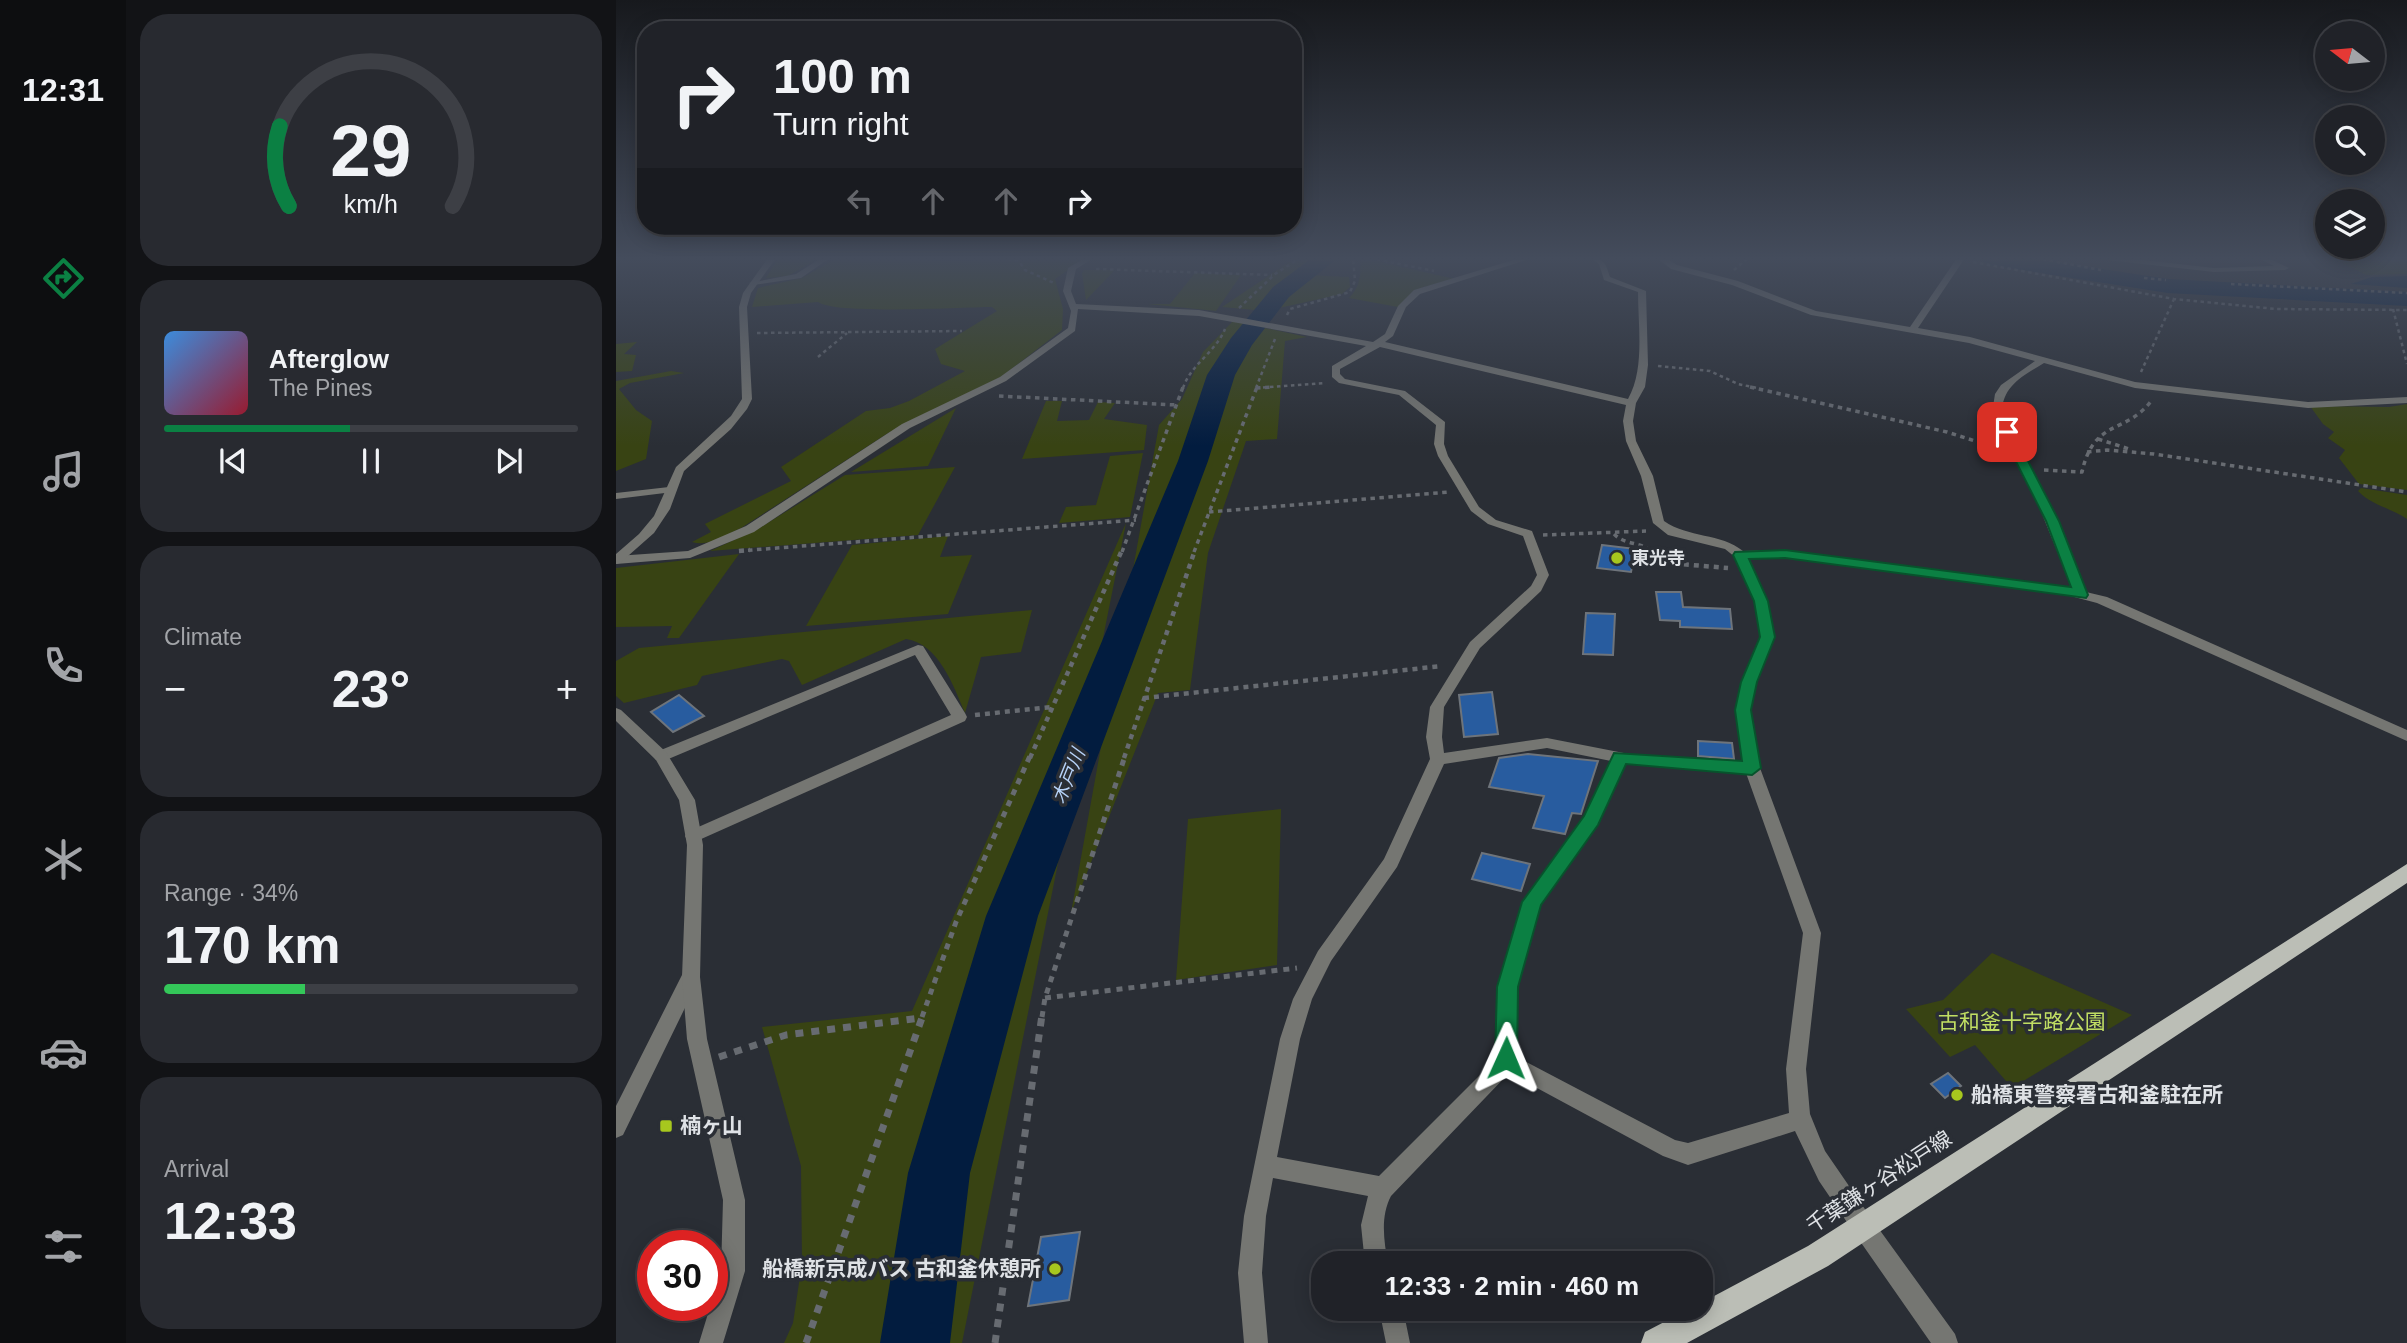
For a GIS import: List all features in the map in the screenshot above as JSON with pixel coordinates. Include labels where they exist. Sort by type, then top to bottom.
[{"type":"main road","name":"千葉鎌ヶ谷松戸線","points":[[1656,1343],[1818,1256],[2407,872]]},
{"type":"street","points":[[616,560],[656,520],[664,508],[669,490],[687,461],[731,424],[743,410],[747,399],[744,321]]},
{"type":"street","points":[[690,554],[750,529],[906,426],[1003,379],[1072,329],[1073,321]]},
{"type":"street","points":[[1248,321],[1378,344],[1631,403]]},
{"type":"street","points":[[1256,1343],[1250,1273],[1255,1216],[1290,1039],[1303,999],[1352,913],[1391,862],[1438,759],[1434,718],[1464,663],[1475,645],[1543,575],[1528,534],[1484,517],[1464,490],[1443,456],[1439,444],[1441,424],[1402,393],[1342,381],[1335,375],[1335,368],[1378,344],[1395,329],[1397,321]]},
{"type":"street","points":[[1642,321],[1643,365],[1640,387],[1631,403],[1628,421],[1631,441],[1647,476],[1659,523],[1665,529],[1729,546],[1740,555],[1761,601],[1768,637],[1749,682],[1743,710],[1752,768],[1812,933],[1812,955],[1802,1012],[1796,1078],[1801,1119],[1806,1134],[1835,1185],[1946,1343]]},
{"type":"street","points":[[1865,321],[1914,328],[2135,385],[2308,405],[2407,400]]},
{"type":"street","points":[[1914,328],[1919,321]]},
{"type":"street","points":[[2042,360],[2003,386],[1996,402],[1997,413],[2063,544],[2081,595]]},
{"type":"street","points":[[616,495],[669,490]]},
{"type":"street","points":[[616,560],[709,553]]},
{"type":"street","points":[[1740,555],[1785,554],[2064,590],[2102,600],[2407,736]]},
{"type":"street","points":[[661,756],[918,649],[960,717],[693,836]]},
{"type":"street","points":[[616,713],[661,756],[687,800],[693,836],[691,977],[702,1064],[734,1200],[733,1271],[711,1343]]},
{"type":"street","points":[[1438,759],[1547,743],[1620,757],[1752,768]]},
{"type":"street","points":[[1375,1251],[1371,1226],[1376,1200],[1383,1188],[1507,1062],[1507,987],[1532,902],[1591,820],[1620,757]]},
{"type":"street","points":[[616,1128],[691,977]]},
{"type":"street","points":[[1507,1062],[1671,1149],[1688,1154],[1801,1119]]},
{"type":"street","points":[[1266,1166],[1383,1188]]},
{"type":"street","points":[[1393,1321],[1398,1343]]},
{"type":"path","points":[[806,1343],[920,1018],[976,875],[1136,520],[1188,373],[1219,343],[1228,321]]},
{"type":"path","points":[[995,1343],[1045,998],[1144,698],[1209,512],[1283,321]]},
{"type":"path","points":[[2135,385],[2164,321]]},
{"type":"path","points":[[2396,321],[2407,364]]},
{"type":"path","points":[[744,333],[962,331]]},
{"type":"path","points":[[818,357],[847,332]]},
{"type":"path","points":[[1643,365],[1692,367],[1725,374],[1738,384],[1947,432],[1979,445],[2017,452]]},
{"type":"path","points":[[1256,388],[1342,381]]},
{"type":"path","points":[[2026,468],[2082,472],[2087,452],[2097,439],[2146,410],[2158,388]]},
{"type":"path","points":[[972,395],[1177,405]]},
{"type":"path","points":[[2097,439],[2154,454]]},
{"type":"path","points":[[2087,452],[2107,450],[2154,454],[2407,492]]},
{"type":"path","points":[[1209,512],[1464,490]]},
{"type":"path","points":[[709,553],[1136,520]]},
{"type":"path","points":[[1528,534],[1614,534],[1665,529]]},
{"type":"path","points":[[1614,534],[1622,542],[1646,545],[1664,563]]},
{"type":"path","points":[[1644,561],[1747,569]]},
{"type":"path","points":[[1144,698],[1464,663]]},
{"type":"path","points":[[960,717],[1051,707]]},
{"type":"path","points":[[1045,998],[1320,965]]},
{"type":"path","points":[[702,1064],[740,1048],[786,1035],[920,1018]]},
{"type":"green space","points":[[981,321],[1062,321],[1062,330],[1001,377],[888,433],[741,528],[711,542],[692,542],[711,532],[705,524],[791,481],[781,467],[866,411],[890,408],[909,401],[965,371],[941,364],[935,349]]},
{"type":"green space","points":[[1233,321],[1307,337],[1285,341],[1277,439],[1246,441],[1208,553],[1190,690],[1158,693],[1071,913],[1159,425],[1182,399],[1203,352]]},
{"type":"green space","points":[[637,342],[624,354],[636,355],[632,371],[616,372],[616,344]]},
{"type":"green space","points":[[671,371],[684,373],[630,383],[619,389],[636,410],[652,421],[646,459],[616,471],[616,381]]},
{"type":"green space","points":[[1046,401],[1062,401],[1057,421],[1089,420],[1098,402],[1115,403],[1104,419],[1147,425],[1144,450],[1022,459]]},
{"type":"green space","points":[[2407,404],[2407,490],[2359,484],[2339,458],[2345,450],[2328,438],[2334,432],[2323,424],[2310,406],[2389,407]]},
{"type":"green space","points":[[956,408],[928,466],[851,472]]},
{"type":"green space","points":[[1143,453],[1130,517],[1059,523],[1066,507],[1096,505],[1110,456]]},
{"type":"green space","points":[[955,467],[918,535],[710,551],[758,529],[845,475]]},
{"type":"green space","points":[[2361,488],[2407,495],[2407,519],[2369,500],[2358,491]]},
{"type":"green space","points":[[1126,523],[962,1343],[784,1343],[793,1323],[802,1263],[801,1166],[762,1027],[912,1011]]},
{"type":"green space","points":[[948,536],[940,557],[972,555],[948,614],[806,626],[852,545]]},
{"type":"green space","points":[[739,554],[679,638],[667,638],[672,626],[616,627],[616,568]]},
{"type":"green space","points":[[1032,610],[1021,652],[981,657],[965,713],[950,679],[936,657],[918,642],[906,639],[802,685],[789,661],[782,659],[702,676],[697,685],[624,703],[616,696],[616,661],[639,648]]},
{"type":"green space","points":[[1281,809],[1277,965],[1176,980],[1188,819]]},
{"type":"green space","name":"古和釜十字路公園","points":[[1992,953],[2132,1015],[2012,1088],[1975,1045],[1950,1057],[1906,1009],[1943,1000]]},
{"type":"building","points":[[1602,545],[1636,549],[1631,572],[1597,568]]},
{"type":"building","points":[[1656,592],[1681,592],[1683,607],[1730,609],[1732,629],[1680,627],[1680,621],[1660,620]]},
{"type":"building","points":[[1586,613],[1615,614],[1613,655],[1583,654]]},
{"type":"building","points":[[1492,692],[1498,734],[1464,737],[1459,695]]},
{"type":"building","points":[[679,695],[704,716],[673,732],[651,712]]},
{"type":"building","points":[[1698,741],[1732,743],[1734,759],[1698,756]]},
{"type":"building","points":[[1528,754],[1598,761],[1581,814],[1572,813],[1565,834],[1533,828],[1544,796],[1489,787],[1499,758]]},
{"type":"building","points":[[1482,853],[1530,864],[1521,891],[1472,879]]},
{"type":"building","points":[[1948,1073],[1961,1086],[1945,1098],[1931,1084]]},
{"type":"building","name":"船橋新京成バス 古和釜休憩所","points":[[1080,1232],[1069,1300],[1028,1306],[1041,1237]]},
{"type":"waterway","name":"木戸川","points":[[915,1343],[939,1173],[1012,916],[1193,461],[1221,375],[1240,343],[1258,321]]},
{"type":"place","name":"東光寺","points":[[1617,558]]},
{"type":"place","name":"船橋東警察署古和釜駐在所","points":[[1957,1095]]},
{"type":"place","name":"楠ヶ山","points":[[666,1126]]},
{"type":"place","name":"船橋新京成バス 古和釜休憩所","points":[[1055,1269]]},
{"type":"route","points":[[1506,1058],[1507,987],[1532,902],[1591,820],[1620,757],[1752,768],[1743,710],[1749,682],[1768,637],[1761,601],[1740,555],[1785,554],[2064,590],[2081,595],[2063,544],[2007,432]]}]
